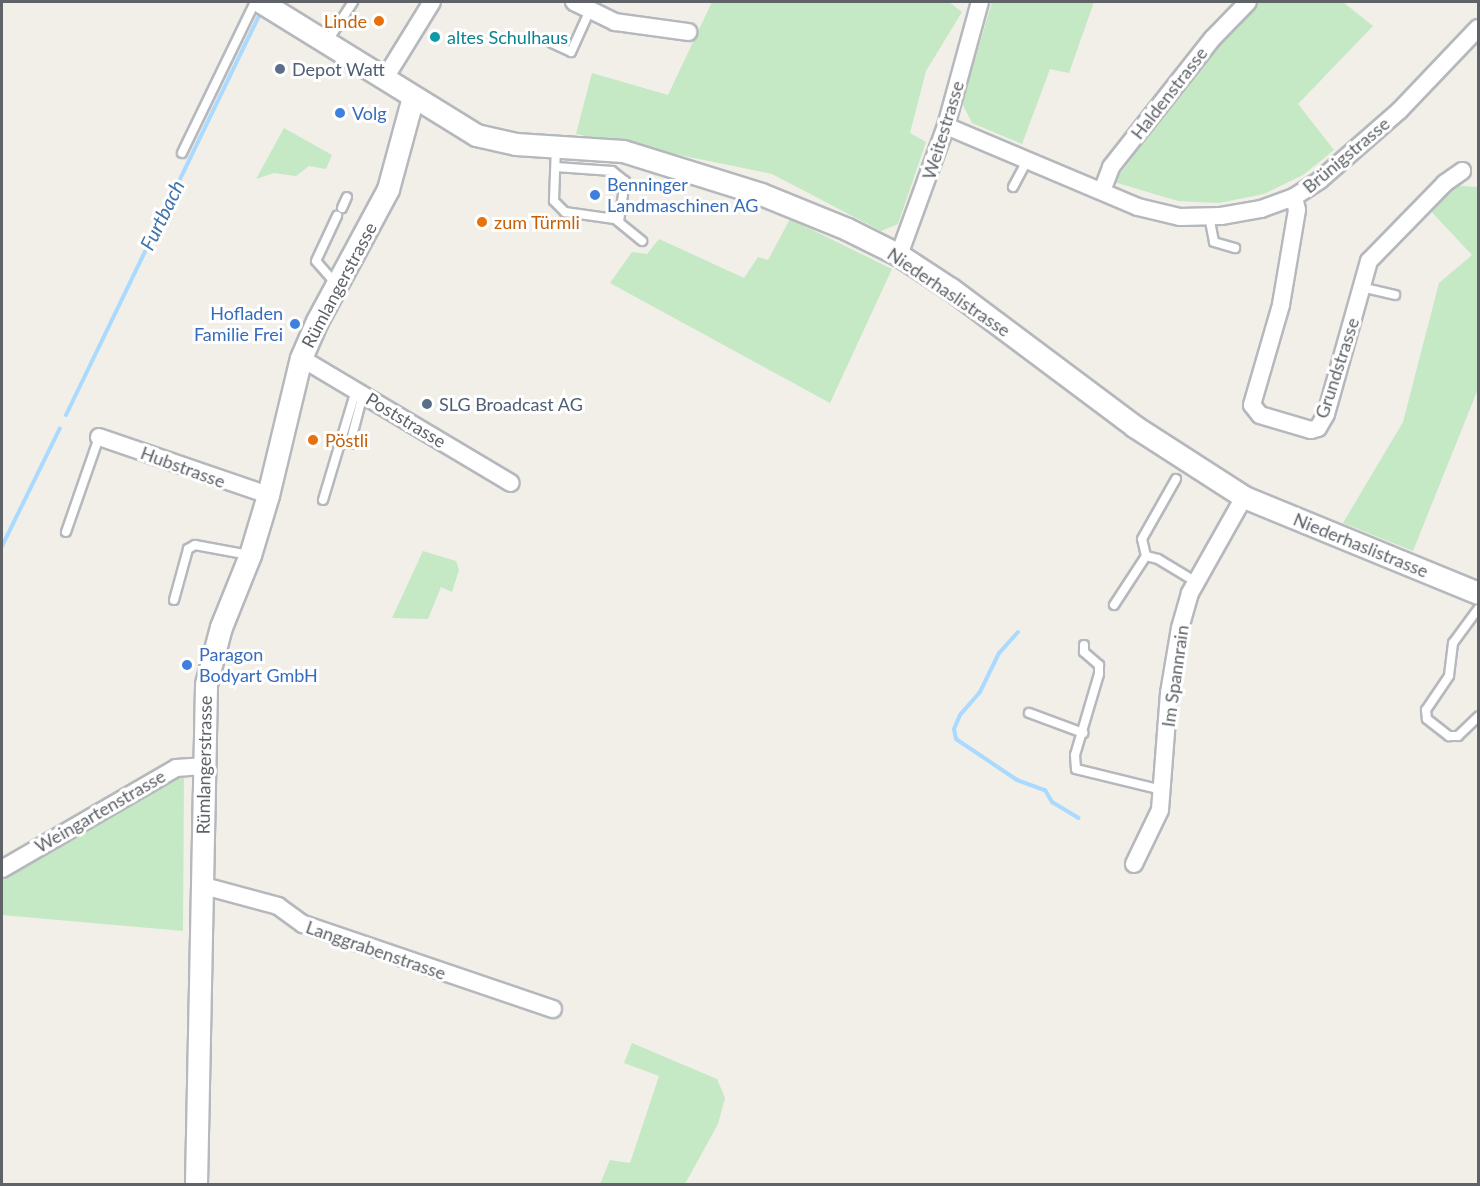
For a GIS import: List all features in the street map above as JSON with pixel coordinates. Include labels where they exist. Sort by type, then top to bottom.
[{"type":"street","name":"Niederhaslistrasse","points":[[261,2],[476,135],[516,144],[623,151],[750,191],[847,229],[899,255],[951,289],[1134,426],[1245,497],[1479,593]]},
{"type":"street","points":[[385,78],[432,2]]},
{"type":"street","points":[[574,2],[615,22],[688,32]]},
{"type":"street","name":"Weitestrasse","points":[[899,255],[946,126],[980,2]]},
{"type":"street","name":"Haldenstrasse","points":[[1102,191],[1111,167],[1213,38],[1248,2]]},
{"type":"street","name":"Brünigstrasse","points":[[946,126],[1138,207],[1170,214],[1209,216],[1260,209],[1294,197],[1320,180],[1400,110],[1476,34]]},
{"type":"street","name":"Rümlangerstrasse","points":[[196,1185],[204,886],[204,705],[211,662],[250,555],[268,495],[301,358],[336,284],[388,189],[413,97]]},
{"type":"street","name":"Grundstrasse","points":[[1294,197],[1297,210],[1279,314],[1252,405],[1260,415],[1302,430],[1317,428],[1336,381],[1361,287],[1376,250],[1462,171]]},
{"type":"street","name":"Poststrasse","points":[[301,358],[511,483]]},
{"type":"street","name":"Hubstrasse","points":[[99,437],[268,495]]},
{"type":"street","name":"Im Spannrain","points":[[1134,864],[1156,822],[1162,790],[1174,653],[1196,582],[1245,497]]},
{"type":"street","name":"Weingartenstrasse","points":[[2,868],[176,768],[203,766]]},
{"type":"street","name":"Langgrabenstrasse","points":[[204,886],[278,906],[303,924],[553,1010]]},
{"type":"lane","points":[[182,153],[255,2]]},
{"type":"lane","points":[[327,42],[353,2]]},
{"type":"lane","points":[[552,43],[571,52],[590,10]]},
{"type":"lane","points":[[556,146],[554,201],[565,212],[619,221],[642,241]]},
{"type":"lane","points":[[1013,187],[1027,160]]},
{"type":"lane","points":[[556,167],[612,171],[625,181],[619,221]]},
{"type":"lane","points":[[342,208],[347,197]]},
{"type":"lane","points":[[336,284],[316,261],[337,216]]},
{"type":"lane","points":[[1209,216],[1214,242],[1235,248]]},
{"type":"lane","points":[[1361,287],[1395,295]]},
{"type":"lane","points":[[350,444],[360,392]]},
{"type":"lane","points":[[323,500],[360,392]]},
{"type":"lane","points":[[66,532],[99,437]]},
{"type":"lane","points":[[1114,605],[1146,556],[1142,539],[1176,479]]},
{"type":"lane","points":[[174,600],[185,554],[195,545],[250,555]]},
{"type":"lane","points":[[1146,556],[1158,559],[1196,582]]},
{"type":"lane","points":[[1479,609],[1453,643],[1449,676],[1426,710],[1427,719],[1449,736],[1458,736],[1479,717]]},
{"type":"lane","points":[[1084,645],[1084,652],[1099,665],[1099,674],[1074,762],[1076,769],[1162,790]]},
{"type":"lane","points":[[1029,713],[1083,733]]},
{"type":"green space","points":[[712,2],[949,2],[962,12],[926,71],[910,133],[926,142],[898,224],[881,231],[772,174],[576,134],[592,73],[668,95]]},
{"type":"green space","points":[[992,2],[1094,2],[1069,73],[1050,69],[1022,144],[972,123],[962,103]]},
{"type":"green space","points":[[1259,2],[1343,2],[1373,26],[1298,104],[1334,150],[1303,175],[1264,194],[1219,203],[1178,201],[1114,182],[1218,44]]},
{"type":"green space","points":[[284,128],[332,155],[326,169],[309,166],[296,176],[274,173],[256,179]]},
{"type":"green space","points":[[1448,185],[1478,187],[1478,389],[1413,551],[1343,523],[1403,422],[1439,283],[1472,255],[1427,207]]},
{"type":"green space","points":[[790,219],[892,269],[830,403],[610,283],[632,252],[647,254],[659,239],[744,278],[758,257],[768,260]]},
{"type":"green space","points":[[423,551],[456,561],[459,570],[452,592],[441,587],[428,619],[392,618]]},
{"type":"green space","points":[[184,769],[183,931],[2,915],[2,878]]},
{"type":"green space","points":[[632,1043],[717,1079],[725,1098],[718,1124],[685,1184],[600,1184],[610,1160],[630,1163],[659,1076],[624,1063]]},
{"type":"waterway","name":"Furtbach","points":[[66,415],[259,15]]},
{"type":"waterway","name":"Furtbach","points":[[2,546],[60,428]]},
{"type":"waterway","points":[[1018,632],[999,653],[980,692],[960,715],[954,729],[956,739],[1017,780],[1045,790],[1052,802],[1079,818]]},
{"type":"place","name":"Linde","points":[[379,21]]},
{"type":"place","name":"altes Schulhaus","points":[[435,37]]},
{"type":"place","name":"Depot Watt","points":[[280,69]]},
{"type":"place","name":"Volg","points":[[340,113]]},
{"type":"place","name":"Benninger Landmaschinen AG","points":[[595,195]]},
{"type":"place","name":"zum Türmli","points":[[482,222]]},
{"type":"place","name":"Hofladen Familie Frei","points":[[295,324]]},
{"type":"place","name":"SLG Broadcast AG","points":[[427,404]]},
{"type":"place","name":"Pöstli","points":[[313,440]]},
{"type":"place","name":"Paragon Bodyart GmbH","points":[[187,665]]}]
